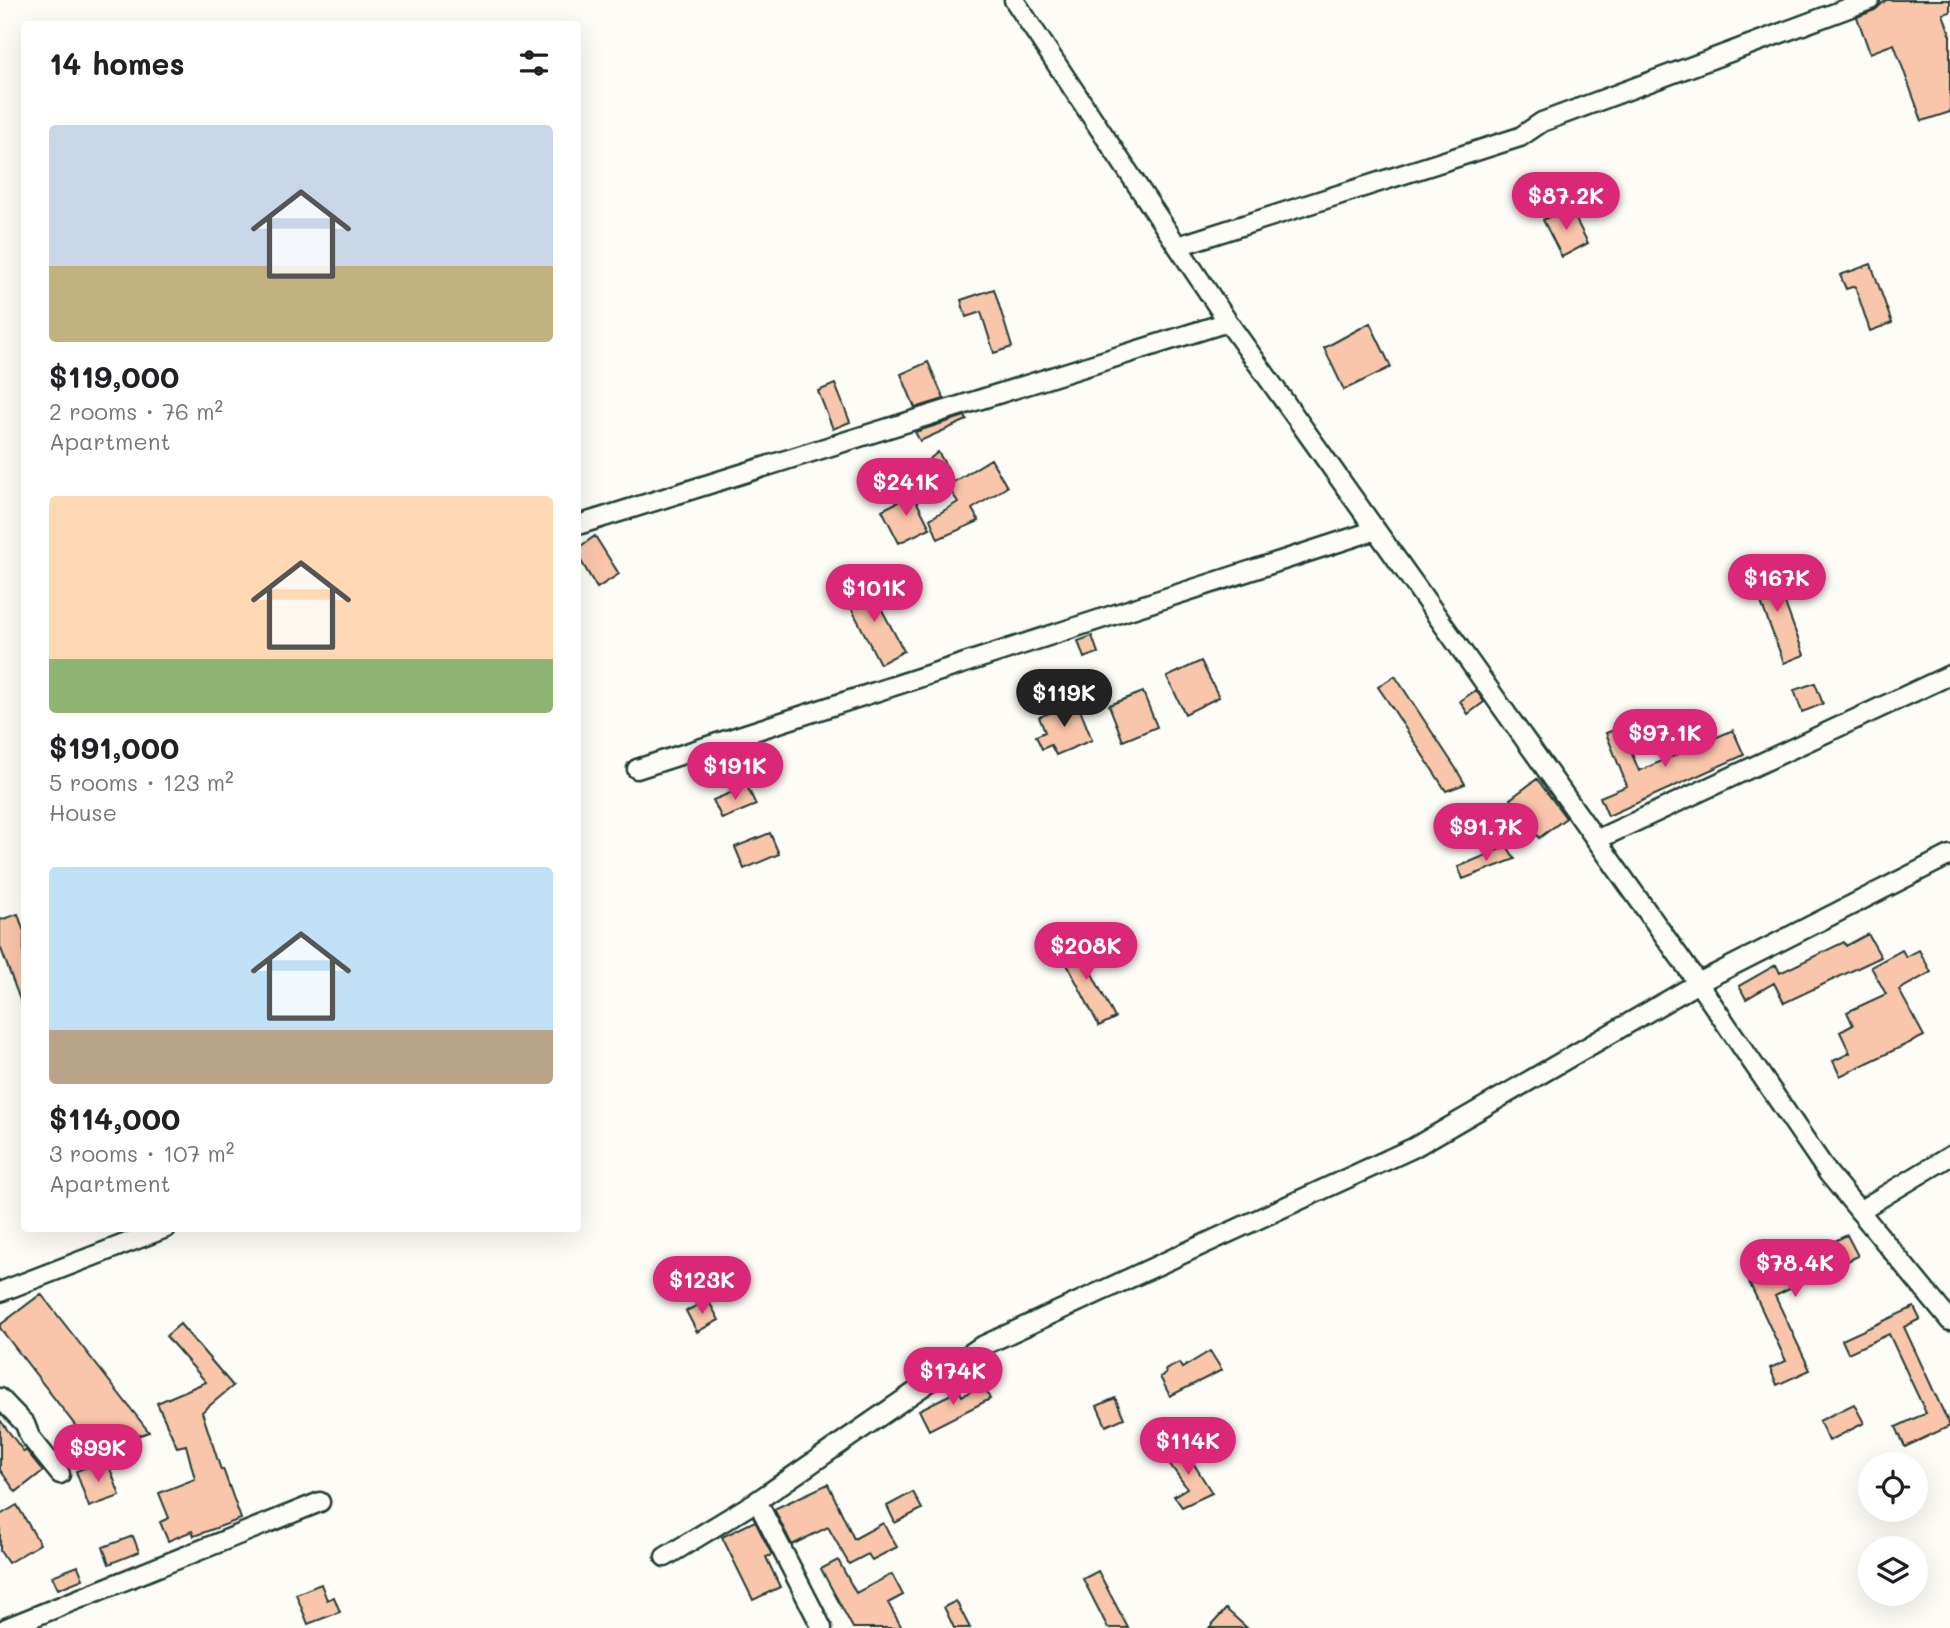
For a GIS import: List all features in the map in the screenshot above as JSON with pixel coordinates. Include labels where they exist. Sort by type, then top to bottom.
[{"type":"street","points":[[1014,0],[1228,322],[1698,983],[1828,1173],[1950,1321]]},
{"type":"street","points":[[1178,246],[1520,137],[1542,122],[1870,0]]},
{"type":"street","points":[[581,524],[1228,322]]},
{"type":"street","points":[[637,769],[1376,530]]},
{"type":"street","points":[[1596,840],[1950,675]]},
{"type":"street","points":[[665,1558],[757,1501],[980,1347],[1413,1147],[1698,983],[1950,855]]},
{"type":"street","points":[[1859,1211],[1950,1156]]},
{"type":"street","points":[[0,1293],[156,1232]]},
{"type":"street","points":[[0,1398],[25,1424],[30,1437],[60,1474]]},
{"type":"street","points":[[757,1501],[822,1628]]},
{"type":"street","points":[[6,1628],[320,1502]]},
{"type":"building","points":[[1886,0],[1950,0],[1950,12],[1943,14],[1950,34],[1950,112],[1922,121],[1894,44],[1870,53],[1857,17],[1875,10]]},
{"type":"building","points":[[1569,206],[1588,243],[1562,257],[1543,220]]},
{"type":"building","points":[[1871,264],[1892,323],[1870,331],[1855,286],[1846,289],[1840,275]]},
{"type":"building","points":[[994,289],[1012,347],[994,353],[981,312],[966,317],[961,300]]},
{"type":"building","points":[[1370,323],[1391,367],[1344,390],[1324,348]]},
{"type":"building","points":[[928,362],[944,399],[915,408],[901,374]]},
{"type":"building","points":[[835,384],[850,422],[833,429],[818,391]]},
{"type":"building","points":[[965,416],[967,420],[920,441],[915,432]]},
{"type":"building","points":[[938,452],[948,469],[931,472],[926,462]]},
{"type":"building","points":[[991,459],[1007,487],[972,509],[979,521],[938,539],[930,519],[958,502],[947,486]]},
{"type":"building","points":[[911,491],[930,528],[899,543],[882,510]]},
{"type":"building","points":[[595,536],[619,574],[597,588],[581,561],[581,546]]},
{"type":"building","points":[[1771,565],[1804,655],[1784,663],[1750,573]]},
{"type":"building","points":[[868,584],[904,651],[880,664],[845,596]]},
{"type":"building","points":[[1092,636],[1098,653],[1084,658],[1078,641]]},
{"type":"building","points":[[1201,661],[1219,697],[1185,714],[1167,677]]},
{"type":"building","points":[[1395,676],[1465,784],[1446,791],[1378,687]]},
{"type":"building","points":[[1815,683],[1823,704],[1802,712],[1794,690]]},
{"type":"building","points":[[1476,690],[1484,702],[1468,714],[1460,701]]},
{"type":"building","points":[[1143,692],[1157,727],[1123,741],[1109,705]]},
{"type":"building","points":[[1077,702],[1092,740],[1056,755],[1051,745],[1042,749],[1036,736],[1045,732],[1039,717]]},
{"type":"building","points":[[1621,727],[1639,771],[1733,730],[1744,755],[1608,816],[1600,797],[1627,786],[1606,733]]},
{"type":"building","points":[[1537,779],[1566,818],[1539,838],[1510,799]]},
{"type":"building","points":[[747,786],[756,805],[722,819],[713,800]]},
{"type":"building","points":[[1478,803],[1491,822],[1473,829],[1463,816]]},
{"type":"building","points":[[770,833],[779,854],[744,869],[735,847]]},
{"type":"building","points":[[1507,846],[1515,859],[1463,879],[1458,867]]},
{"type":"building","points":[[18,914],[21,923],[21,1003],[0,946],[0,920]]},
{"type":"building","points":[[1868,934],[1881,957],[1784,1003],[1774,983],[1746,999],[1739,986],[1776,965],[1780,973],[1844,942],[1846,946]]},
{"type":"building","points":[[1074,939],[1115,1018],[1099,1026],[1058,947]]},
{"type":"building","points":[[1902,950],[1906,957],[1919,950],[1931,972],[1899,990],[1924,1036],[1840,1076],[1833,1061],[1850,1053],[1840,1032],[1853,1025],[1847,1012],[1886,994],[1871,967]]},
{"type":"building","points":[[1847,1235],[1858,1256],[1775,1296],[1810,1370],[1777,1385],[1770,1368],[1786,1361],[1749,1282]]},
{"type":"building","points":[[41,1294],[149,1432],[95,1451],[0,1328],[0,1325]]},
{"type":"building","points":[[708,1300],[719,1320],[697,1332],[686,1311]]},
{"type":"building","points":[[1914,1307],[1920,1319],[1904,1327],[1950,1426],[1905,1447],[1896,1427],[1926,1413],[1889,1334],[1848,1353],[1842,1340]]},
{"type":"building","points":[[180,1324],[233,1386],[202,1412],[241,1519],[194,1536],[192,1531],[168,1541],[160,1522],[169,1518],[159,1493],[195,1479],[186,1445],[177,1447],[157,1403],[206,1382],[166,1336]]},
{"type":"building","points":[[1210,1351],[1222,1370],[1170,1396],[1160,1377],[1166,1374],[1165,1370],[1179,1363],[1182,1368]]},
{"type":"building","points":[[983,1385],[990,1399],[929,1430],[919,1410],[959,1390],[962,1396]]},
{"type":"building","points":[[1115,1398],[1124,1418],[1106,1426],[1097,1406]]},
{"type":"building","points":[[1854,1404],[1864,1423],[1829,1441],[1819,1421]]},
{"type":"building","points":[[0,1420],[24,1452],[26,1450],[43,1471],[16,1492],[0,1470]]},
{"type":"building","points":[[1182,1445],[1212,1493],[1182,1507],[1174,1496],[1187,1488],[1164,1456]]},
{"type":"building","points":[[107,1460],[120,1496],[89,1507],[76,1471]]},
{"type":"building","points":[[828,1484],[854,1539],[883,1523],[897,1547],[872,1560],[868,1554],[849,1564],[828,1527],[792,1545],[774,1509]]},
{"type":"building","points":[[913,1492],[922,1509],[895,1523],[887,1506]]},
{"type":"building","points":[[17,1505],[40,1544],[8,1563],[0,1551],[0,1515]]},
{"type":"building","points":[[755,1521],[772,1555],[766,1557],[780,1587],[753,1600],[722,1537]]},
{"type":"building","points":[[133,1536],[139,1552],[109,1564],[103,1547]]},
{"type":"building","points":[[838,1560],[856,1593],[892,1574],[903,1595],[888,1603],[902,1628],[853,1628],[821,1569]]},
{"type":"building","points":[[78,1566],[83,1579],[58,1589],[52,1576]]},
{"type":"building","points":[[1098,1571],[1128,1628],[1108,1628],[1083,1579]]},
{"type":"building","points":[[321,1584],[327,1600],[334,1597],[340,1612],[308,1624],[296,1594]]},
{"type":"building","points":[[956,1601],[970,1628],[954,1628],[944,1607]]},
{"type":"building","points":[[1226,1609],[1247,1628],[1209,1628]]}]
